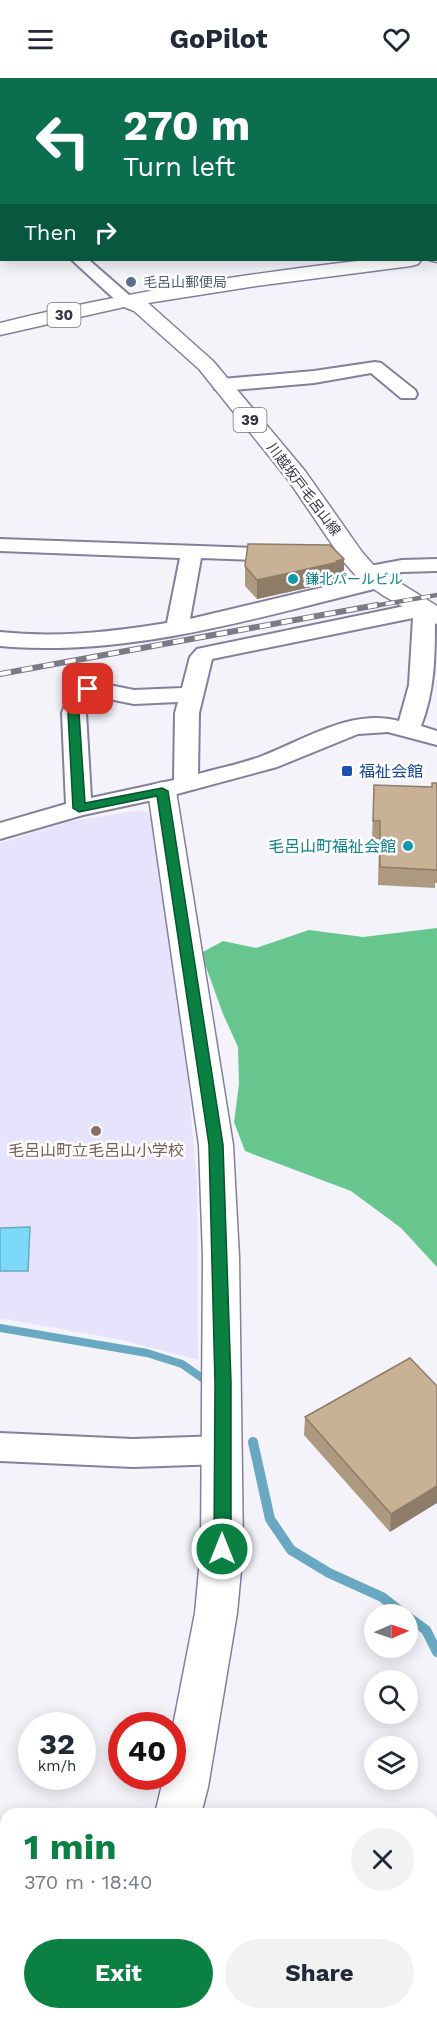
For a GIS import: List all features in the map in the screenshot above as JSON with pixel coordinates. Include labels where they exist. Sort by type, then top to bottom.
[{"type":"main road","name":"30","points":[[0,329],[128,302],[262,278],[403,261]]},
{"type":"main road","name":"川越坂戸毛呂山線","points":[[128,302],[141,307],[190,348],[297,476],[358,567],[431,612]]},
{"type":"main road","points":[[174,788],[216,1145],[223,1383],[222,1549],[216,1613],[186,1787],[180,1808]]},
{"type":"street","points":[[81,261],[128,302]]},
{"type":"street","points":[[222,385],[314,376],[375,367],[408,394]]},
{"type":"street","points":[[0,545],[310,556]]},
{"type":"street","points":[[177,629],[192,551]]},
{"type":"street","points":[[0,639],[52,642],[177,629],[358,567],[437,565]]},
{"type":"street","points":[[174,788],[191,696],[201,657],[206,654],[431,612],[424,668],[414,717],[408,729]]},
{"type":"street","points":[[79,808],[74,713],[79,694],[88,689],[104,688],[133,697],[175,693],[191,696]]},
{"type":"street","points":[[3,824],[174,788],[268,762],[336,733],[357,727],[388,725],[437,738]]},
{"type":"street","points":[[0,1447],[133,1453],[223,1442]]},
{"type":"shaded area","name":"毛呂山町立毛呂山小学校","points":[[140,810],[151,814],[188,1079],[197,1183],[198,1360],[122,1340],[0,1318],[0,843],[68,822]]},
{"type":"green space","points":[[437,928],[437,1267],[401,1228],[351,1191],[245,1151],[234,1122],[239,1084],[238,1047],[223,1014],[201,953],[223,941],[256,948],[309,930],[363,937]]},
{"type":"water","points":[[30,1227],[28,1271],[0,1271],[0,1228]]},
{"type":"building","points":[[248,544],[330,545],[344,559],[257,580],[245,566]]},
{"type":"building","name":"毛呂山町福祉会館","points":[[432,783],[437,783],[437,870],[380,867],[380,821],[373,821],[374,785],[432,787]]},
{"type":"building","points":[[410,1358],[437,1386],[437,1486],[391,1514],[305,1417]]},
{"type":"waterway","points":[[0,1328],[147,1353],[182,1364],[205,1380]]},
{"type":"waterway","points":[[253,1442],[270,1519],[291,1550],[329,1573],[382,1597],[391,1604]]},
{"type":"waterway","points":[[418,1624],[426,1630],[437,1652]]},
{"type":"railway","points":[[368,607],[437,595]]},
{"type":"railway","points":[[0,674],[377,605]]},
{"type":"place","name":"毛呂山郵便局","points":[[131,282]]},
{"type":"place","name":"鎌北パールビル","points":[[293,579]]},
{"type":"place","name":"福祉会館","points":[[347,771]]},
{"type":"place","name":"毛呂山町福祉会館","points":[[408,846]]},
{"type":"place","name":"毛呂山町立毛呂山小学校","points":[[96,1131]]},
{"type":"route","points":[[88,689],[79,694],[75,701],[74,713],[79,808],[162,791],[202,1045],[216,1145],[221,1257],[222,1549]]}]
